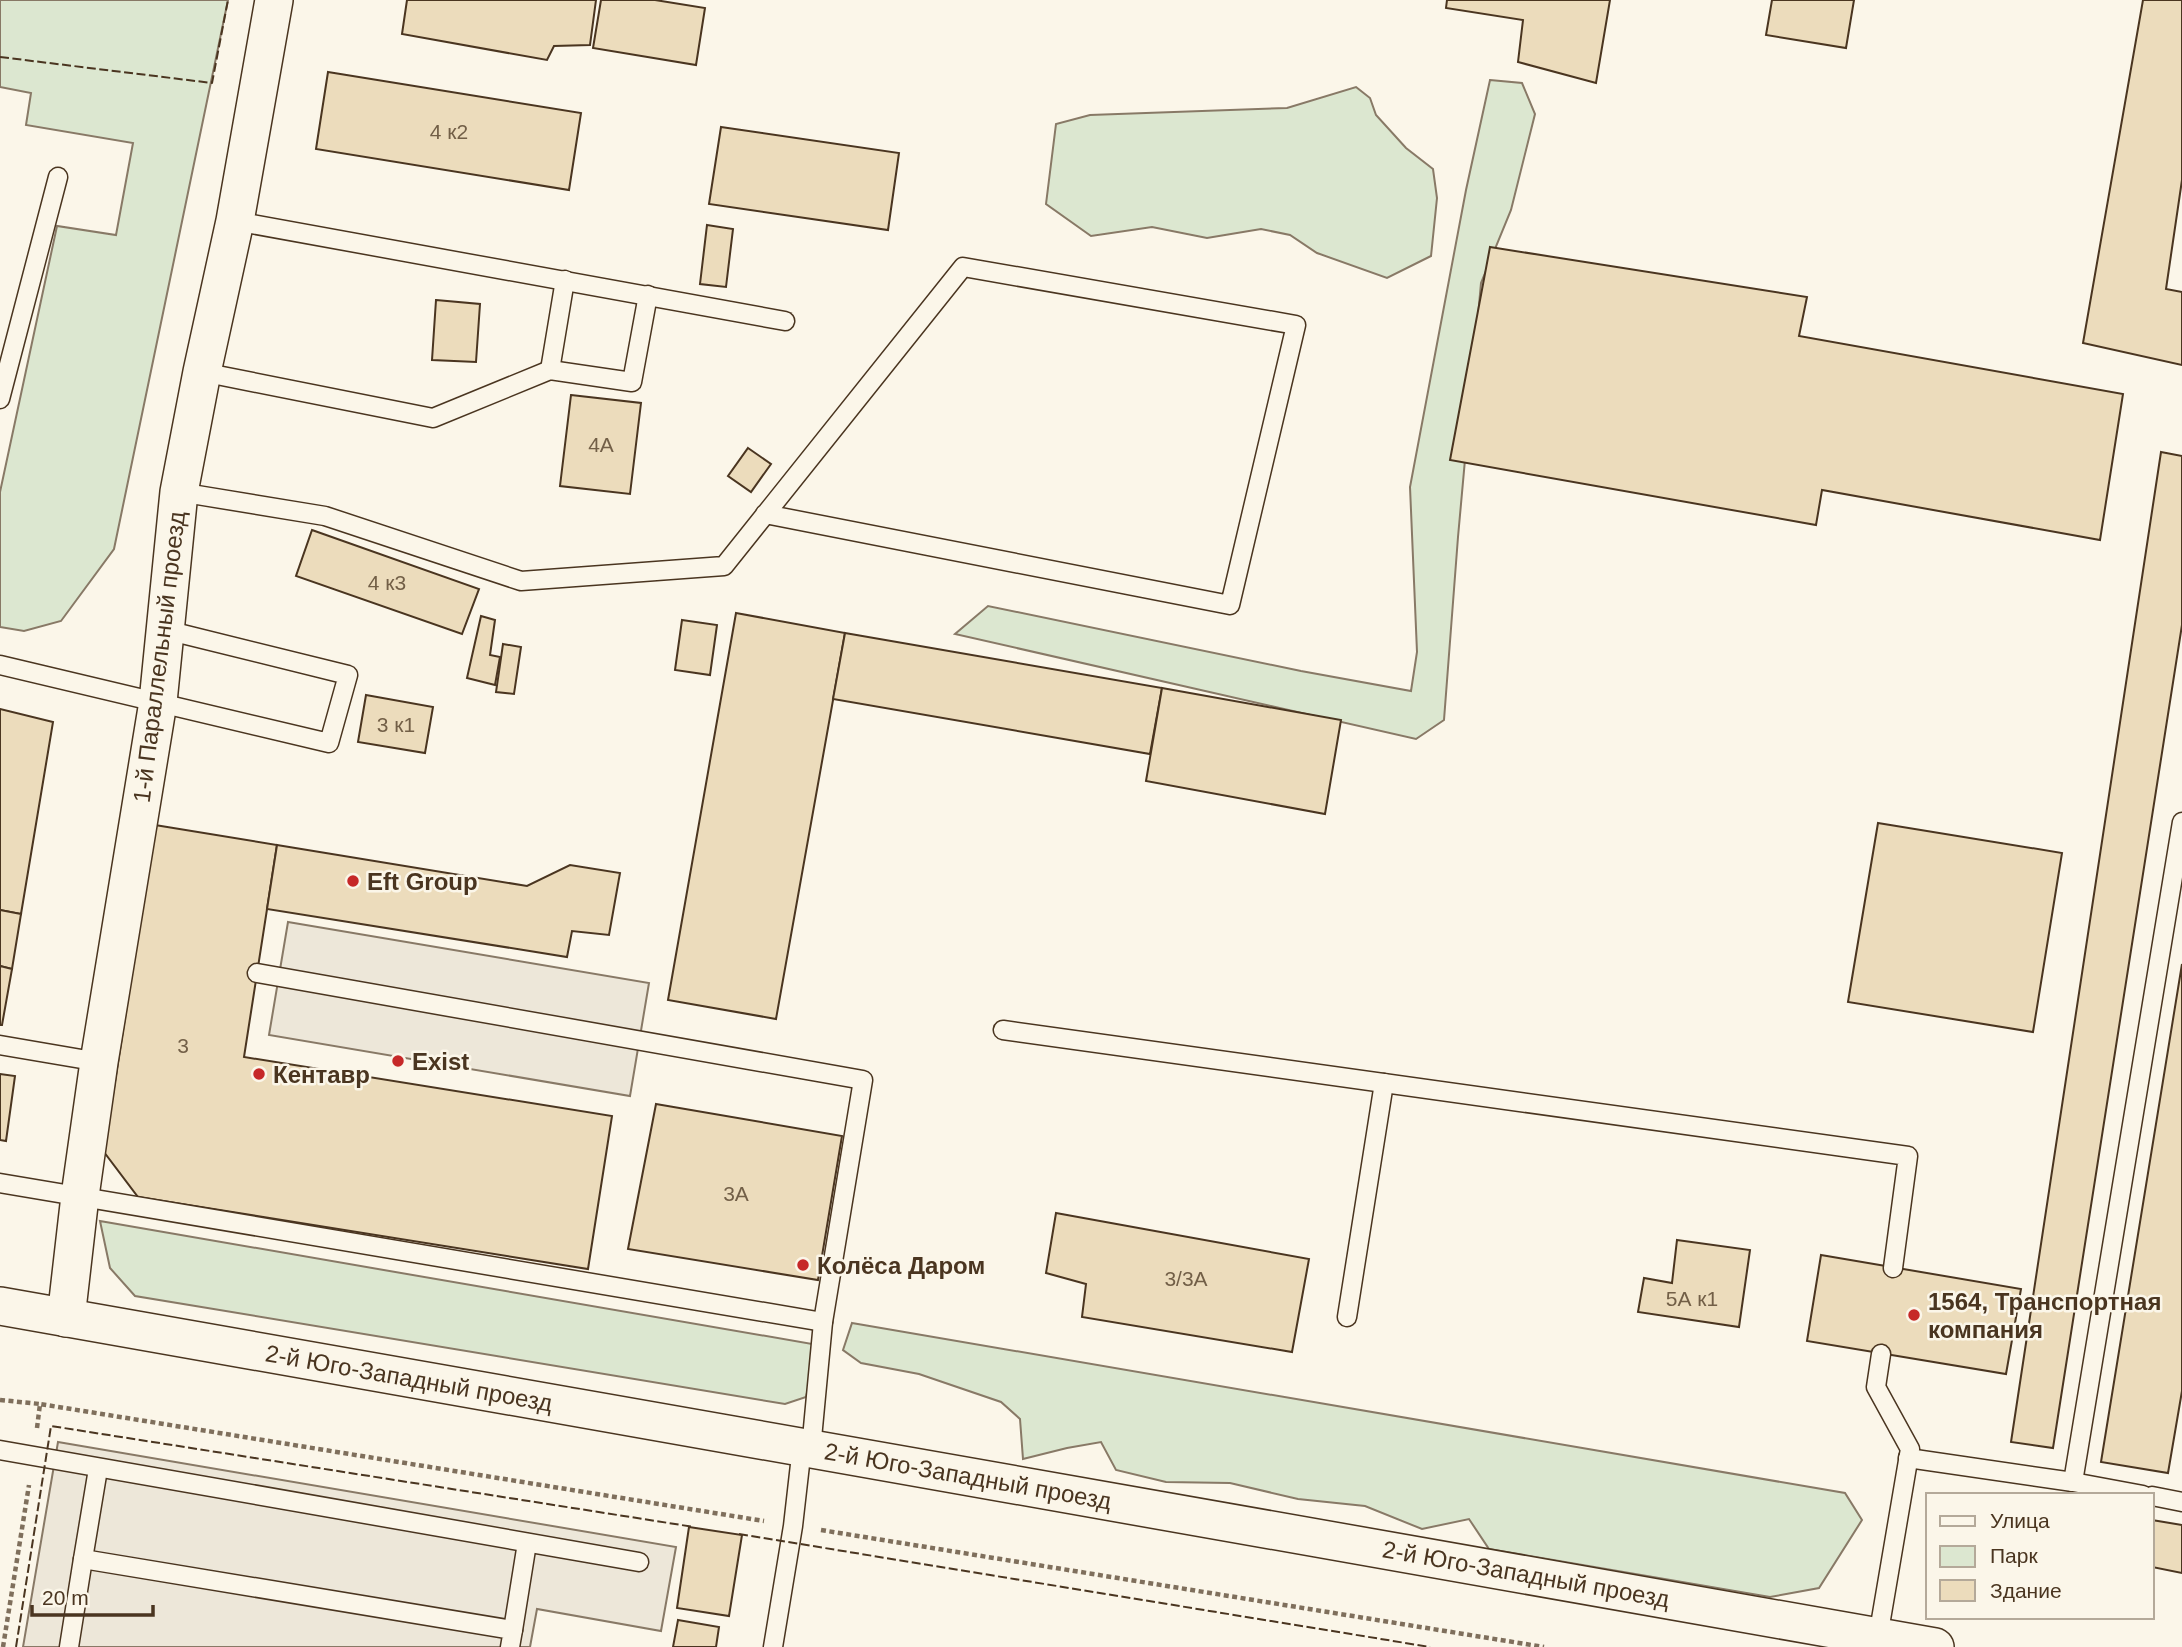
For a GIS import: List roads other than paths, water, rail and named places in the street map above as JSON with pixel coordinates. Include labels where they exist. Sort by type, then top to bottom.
[{"type":"street","name":"1-й Параллельный проезд","points":[[66,1318],[80,1196],[100,1062],[128,947],[158,702],[179,492],[235,221],[274,0]]},
{"type":"street","name":"2-й Юго-Западный проезд","points":[[0,1306],[1857,1638],[1935,1647]]},
{"type":"lane","points":[[0,399],[58,177]]},
{"type":"lane","points":[[235,221],[785,321]]},
{"type":"lane","points":[[179,492],[325,516],[521,581],[724,566],[765,514],[963,267],[1296,325],[1230,605],[765,514]]},
{"type":"lane","points":[[550,370],[565,280]]},
{"type":"lane","points":[[202,372],[433,418],[550,370],[632,382],[648,295]]},
{"type":"lane","points":[[0,665],[328,743],[348,675],[166,630]]},
{"type":"lane","points":[[2073,1482],[2182,822]]},
{"type":"lane","points":[[257,974],[863,1080],[773,1647]]},
{"type":"lane","points":[[1003,1030],[1908,1156],[1893,1268]]},
{"type":"lane","points":[[0,1045],[100,1062]]},
{"type":"lane","points":[[1347,1317],[1384,1083]]},
{"type":"lane","points":[[0,1183],[823,1322]]},
{"type":"lane","points":[[1857,1638],[1910,1449],[1876,1387],[1881,1354]]},
{"type":"lane","points":[[0,1450],[639,1562]]},
{"type":"lane","points":[[1908,1458],[2132,1493]]},
{"type":"lane","points":[[69,1647],[98,1469]]},
{"type":"lane","points":[[2154,1496],[2182,1502]]},
{"type":"lane","points":[[83,1559],[511,1638],[527,1543]]},
{"type":"place","name":"Eft Group","points":[[353,881]]},
{"type":"place","name":"Exist","points":[[398,1061]]},
{"type":"place","name":"Кентавр","points":[[259,1074]]},
{"type":"place","name":"Колёса Даром","points":[[803,1265]]},
{"type":"place","name":"1564, Транспортная компания","points":[[1914,1315]]}]
